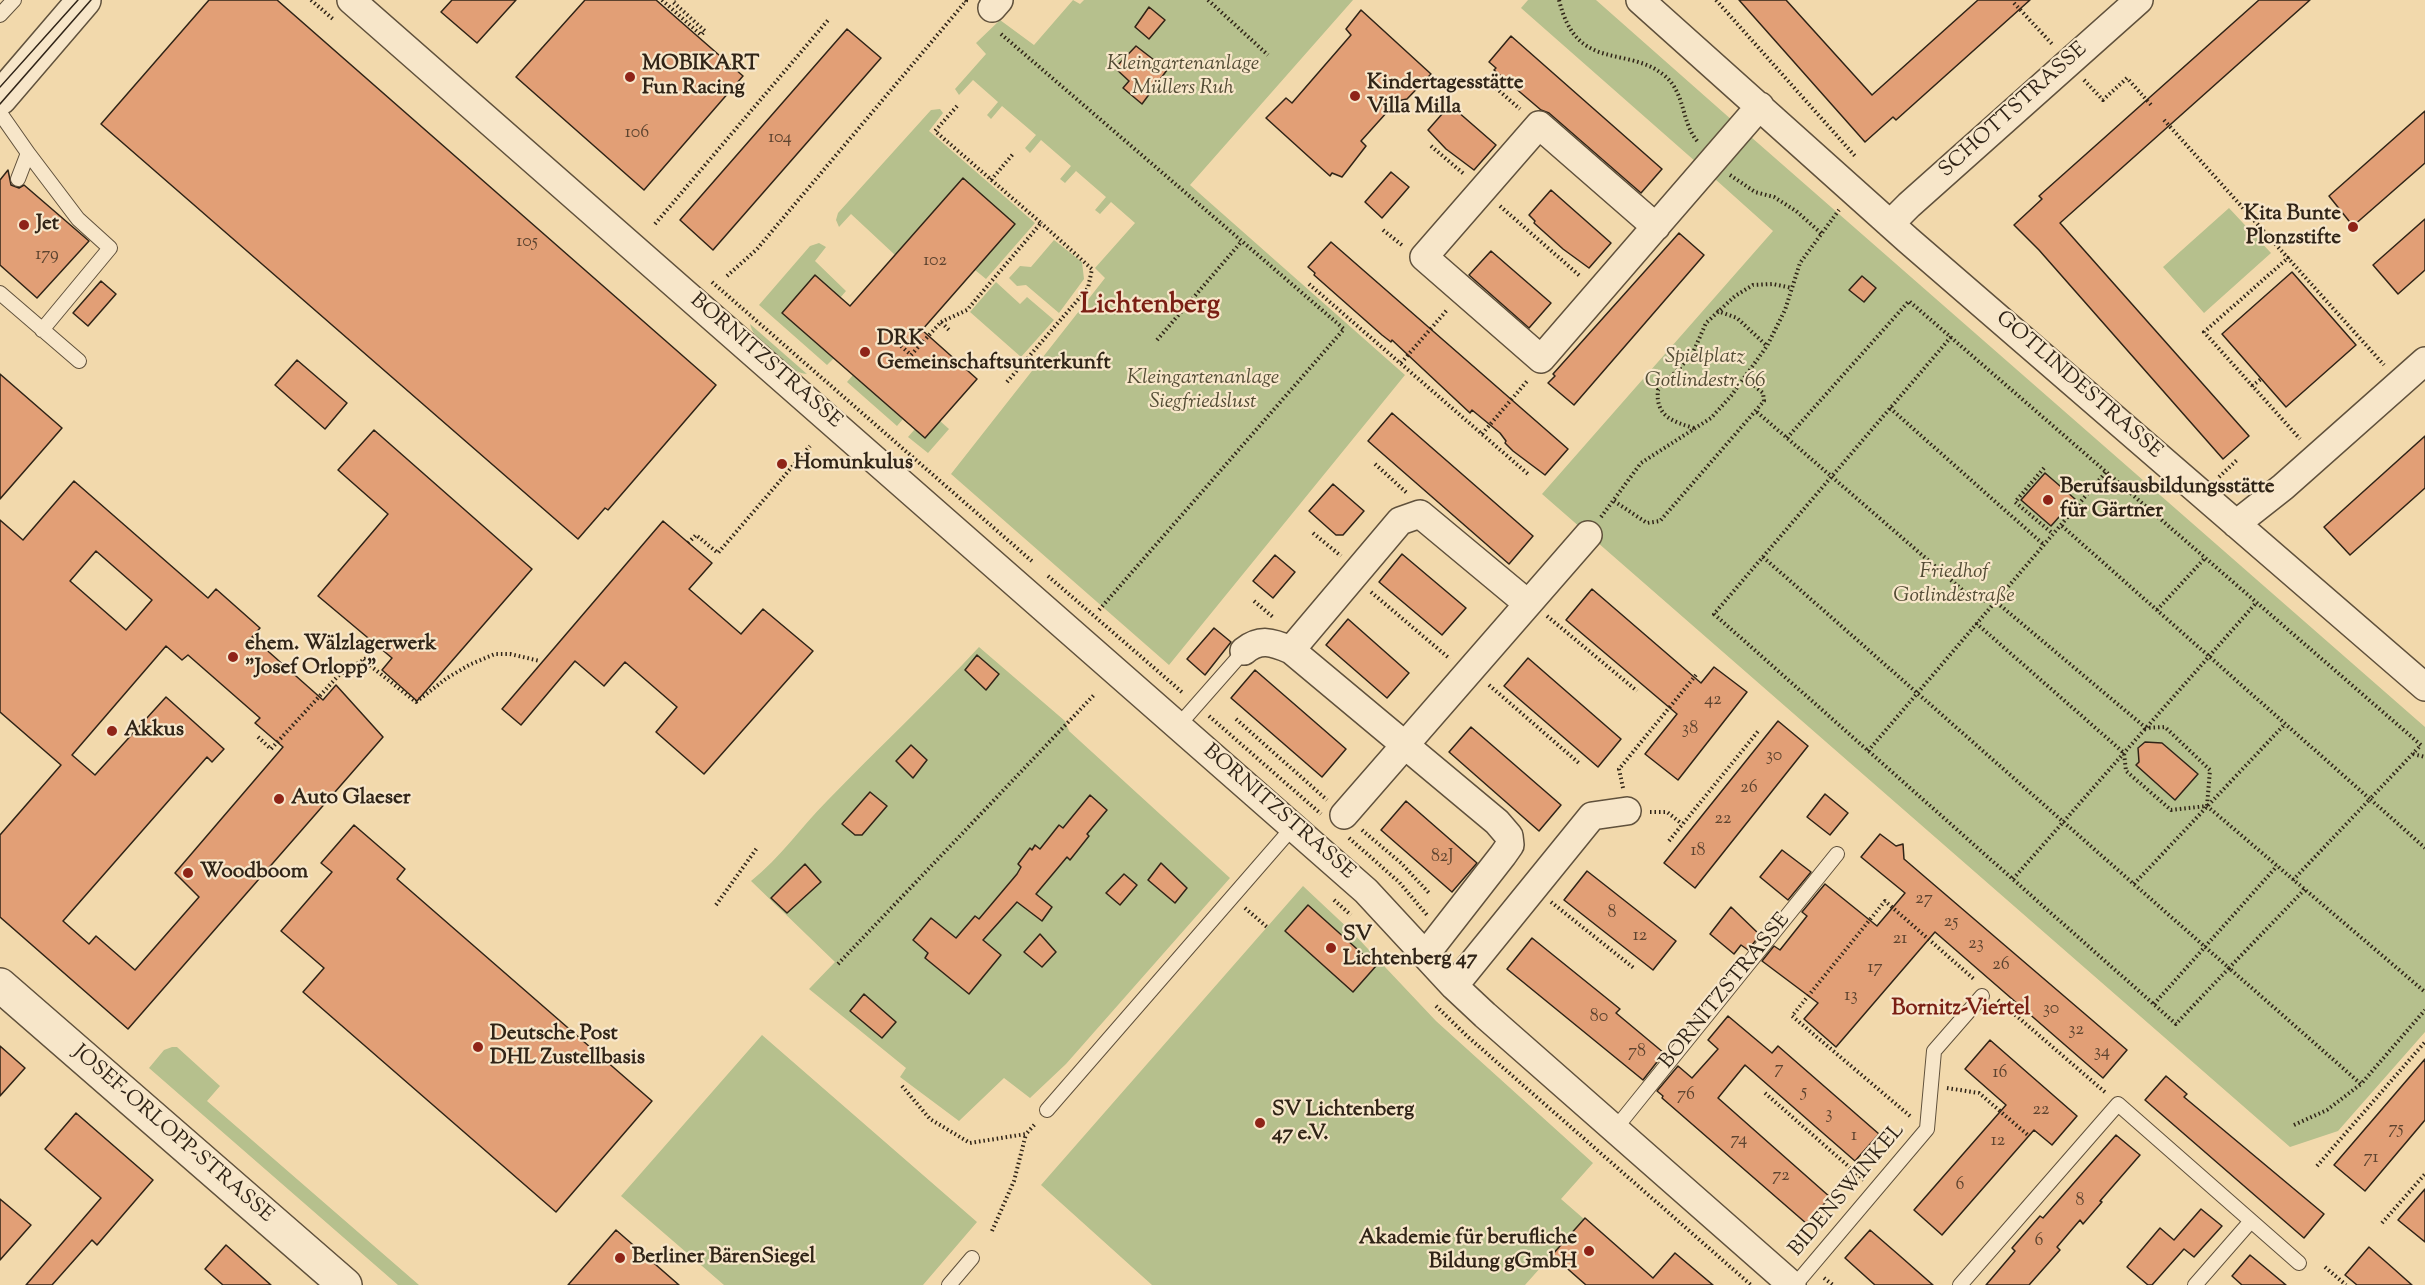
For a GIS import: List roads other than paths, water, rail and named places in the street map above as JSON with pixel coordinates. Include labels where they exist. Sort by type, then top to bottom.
[{"type":"street","points":[[1,100],[84,0]]},
{"type":"street","name":"BORNITZSTRASSE","points":[[351,0],[1372,897],[1454,986],[1793,1285]]},
{"type":"street","name":"GOTLINDESTRASSE","points":[[1640,0],[1890,224],[2425,687]]},
{"type":"street","name":"SCHOTTSTRASSE","points":[[1890,224],[2139,0]]},
{"type":"street","points":[[1656,226],[1539,125],[1424,257],[1541,359],[1760,106]]},
{"type":"street","points":[[2236,524],[2316,458],[2425,361]]},
{"type":"street","points":[[1291,650],[1400,521],[1420,514],[1538,610]]},
{"type":"street","name":"BORNITZSTRASSE","points":[[1344,815],[1468,671],[1538,610],[1588,535]]},
{"type":"street","points":[[1244,651],[1254,643],[1265,641],[1291,650],[1504,828],[1509,836],[1510,845],[1425,955]]},
{"type":"street","points":[[1454,986],[1592,816],[1627,811]]},
{"type":"street","name":"JOSEF-ORLOPP-STRASSE","points":[[0,985],[345,1285]]},
{"type":"lane","points":[[0,15],[14,0]]},
{"type":"lane","points":[[1,100],[28,153],[78,219],[110,248],[42,330]]},
{"type":"lane","points":[[18,179],[28,153]]},
{"type":"lane","points":[[0,293],[79,361]]},
{"type":"lane","points":[[1178,726],[1244,651]]},
{"type":"lane","points":[[1047,1110],[1293,827]]},
{"type":"lane","name":"BORNITZSTRASSE","points":[[1615,1129],[1837,854]]},
{"type":"lane","name":"BIDENSWINKEL","points":[[1793,1285],[1927,1129],[1934,1051],[1981,990]]},
{"type":"lane","points":[[1960,1285],[2118,1104],[2299,1263]]},
{"type":"lane","points":[[2195,1285],[2250,1221]]},
{"type":"lane","points":[[949,1285],[972,1258]]},
{"type":"tram line","points":[[0,87],[78,0]]},
{"type":"tram line","points":[[0,104],[91,0]]},
{"type":"place","name":"MOBIKART Fun Racing","points":[[630,77]]},
{"type":"place","name":"Kindertagesstätte Villa Milla","points":[[1355,96]]},
{"type":"place","name":"Jet","points":[[24,225]]},
{"type":"place","name":"Kita Bunte Plonzstifte","points":[[2353,227]]},
{"type":"place","name":"DRK Gemeinschaftsunterkunft","points":[[865,352]]},
{"type":"place","name":"Homunkulus","points":[[782,464]]},
{"type":"place","name":"Berufsausbildungsstätte für Gärtner","points":[[2048,500]]},
{"type":"place","name":"ehem. Wälzlagerwerk \"Josef Orlopp\"","points":[[233,657]]},
{"type":"place","name":"Akkus","points":[[112,731]]},
{"type":"place","name":"Auto Glaeser","points":[[279,799]]},
{"type":"place","name":"Woodboom","points":[[188,873]]},
{"type":"place","name":"SV Lichtenberg 47","points":[[1331,948]]},
{"type":"place","name":"Deutsche Post DHL Zustellbasis","points":[[478,1047]]},
{"type":"place","name":"SV Lichtenberg 47 e.V.","points":[[1260,1123]]},
{"type":"place","name":"Akademie für berufliche Bildung gGmbH","points":[[1589,1251]]},
{"type":"place","name":"Berliner BärenSiegel","points":[[620,1258]]},
{"type":"district","name":"Lichtenberg","points":[[1150,307]]},
{"type":"district","name":"Bornitz-Viertel","points":[[1961,1010]]},
{"type":"park label","name":"Kleingartenanlage Müllers Ruh","points":[[1183,77]]},
{"type":"park label","name":"Spielplatz Gotlindestr. 66","points":[[1705,370]]},
{"type":"park label","name":"Kleingartenanlage Siegfriedslust","points":[[1203,391]]},
{"type":"park label","name":"Friedhof Gotlindestraße","points":[[1954,585]]}]
